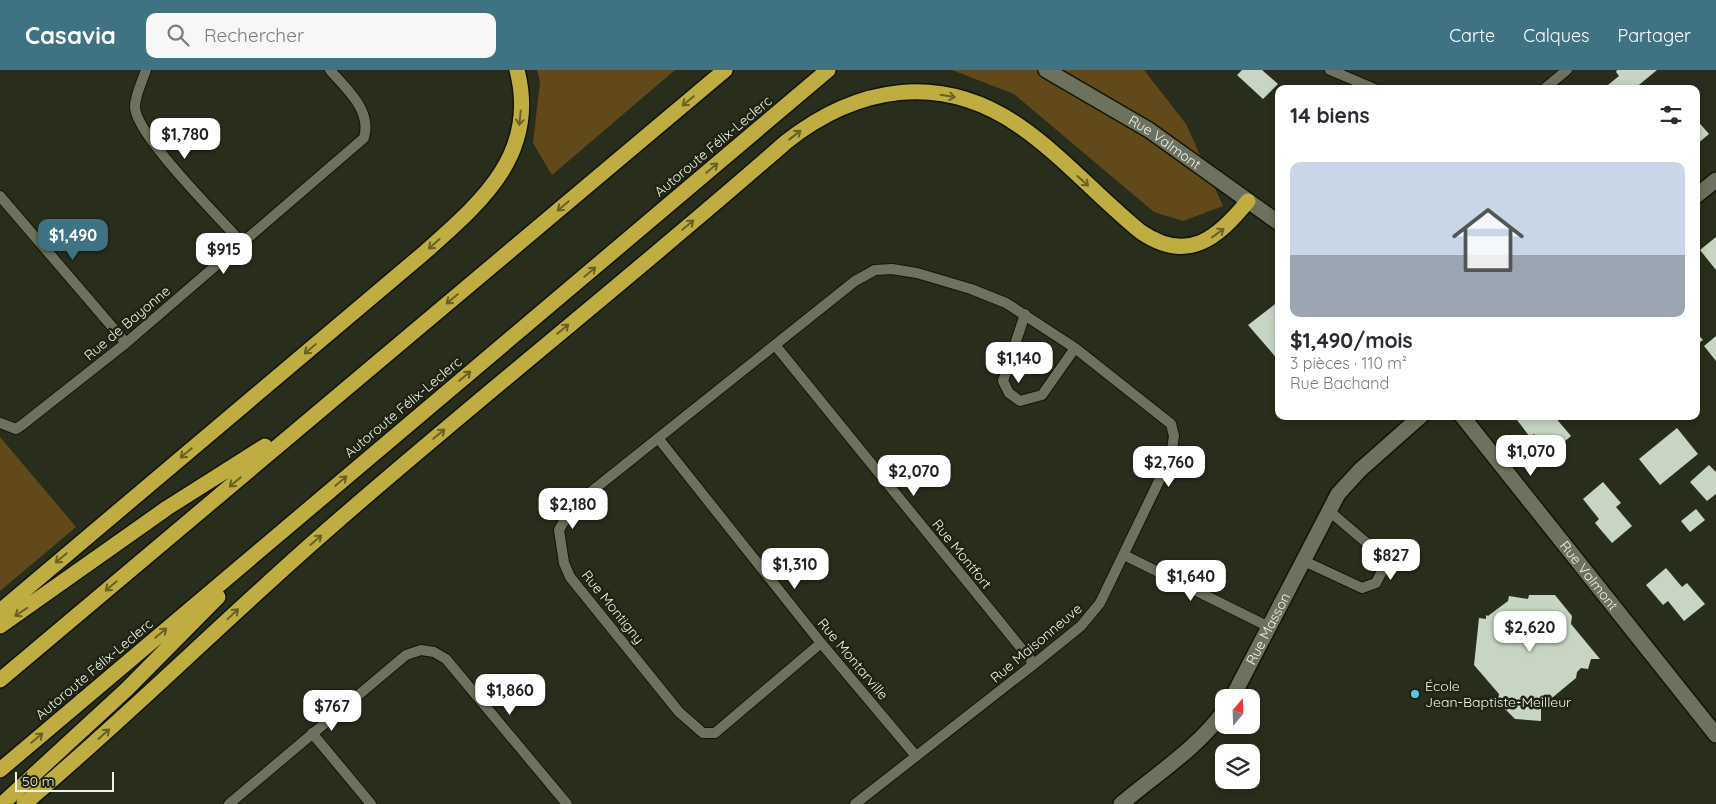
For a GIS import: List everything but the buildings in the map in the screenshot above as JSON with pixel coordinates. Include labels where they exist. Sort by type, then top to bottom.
[{"type":"highway","points":[[0,611],[418,258],[487,194],[508,162],[517,136],[521,106],[517,70]]},
{"type":"highway","points":[[0,680],[725,70]]},
{"type":"highway","name":"Autoroute Félix-Leclerc","points":[[0,770],[828,70]]},
{"type":"highway","points":[[24,804],[105,734],[334,524],[786,142],[832,111],[867,98],[908,93],[943,95],[982,106],[1008,119],[1029,134],[1137,228],[1153,240],[1169,246],[1191,246],[1213,237],[1232,221],[1248,201]]},
{"type":"highway","points":[[0,626],[167,508],[313,416]]},
{"type":"highway","points":[[2,804],[127,689],[290,523]]},
{"type":"street","points":[[146,70],[135,108],[140,125],[156,146],[242,243]]},
{"type":"street","name":"Rue de Bayonne","points":[[0,423],[16,429],[22,425],[126,343],[364,138],[367,128],[366,115],[330,70]]},
{"type":"street","name":"Rue Valmont","points":[[1046,70],[1154,134],[1275,220]]},
{"type":"street","points":[[1330,70],[1352,74],[1369,85]]},
{"type":"street","points":[[1549,85],[1567,70]]},
{"type":"street","points":[[1700,193],[1716,180]]},
{"type":"street","points":[[0,196],[126,343]]},
{"type":"street","name":"Rue Maisonneuve","points":[[855,281],[875,270],[892,269],[917,273],[971,289],[1006,303],[1075,348],[1158,413],[1171,424],[1174,436],[1171,456],[1124,555],[1100,603],[1091,616],[1034,664],[855,804]]},
{"type":"street","name":"Rue Montigny","points":[[821,643],[716,733],[703,734],[678,712],[570,577],[564,562],[559,530],[572,507],[855,281]]},
{"type":"street","points":[[1025,314],[1003,381],[1010,393],[1020,400],[1042,395],[1075,348]]},
{"type":"street","name":"Rue Montfort","points":[[774,345],[1034,664]]},
{"type":"street","name":"Rue Masson","points":[[1237,689],[1304,561],[1328,510],[1348,481],[1417,420]]},
{"type":"street","name":"Rue Valmont","points":[[1465,420],[1716,735]]},
{"type":"street","name":"Rue Montarville","points":[[658,438],[821,643],[916,756]]},
{"type":"street","points":[[1304,561],[1362,588],[1376,583],[1382,571],[1383,561],[1374,550],[1328,510]]},
{"type":"street","points":[[1124,555],[1269,627]]},
{"type":"street","points":[[229,804],[406,655],[421,650],[434,652],[446,659],[567,804]]},
{"type":"street","points":[[1121,804],[1196,742],[1215,723]]},
{"type":"street","points":[[312,733],[371,804]]},
{"type":"shaded area","points":[[537,70],[675,70],[552,175],[533,143],[540,82]]},
{"type":"shaded area","points":[[952,70],[1144,70],[1186,124],[1223,206],[1183,221],[1154,212],[1014,94]]},
{"type":"shaded area","points":[[0,437],[76,527],[0,591]]},
{"type":"place","name":"École Jean-Baptiste-Meilleur","points":[[1415,694]]}]
